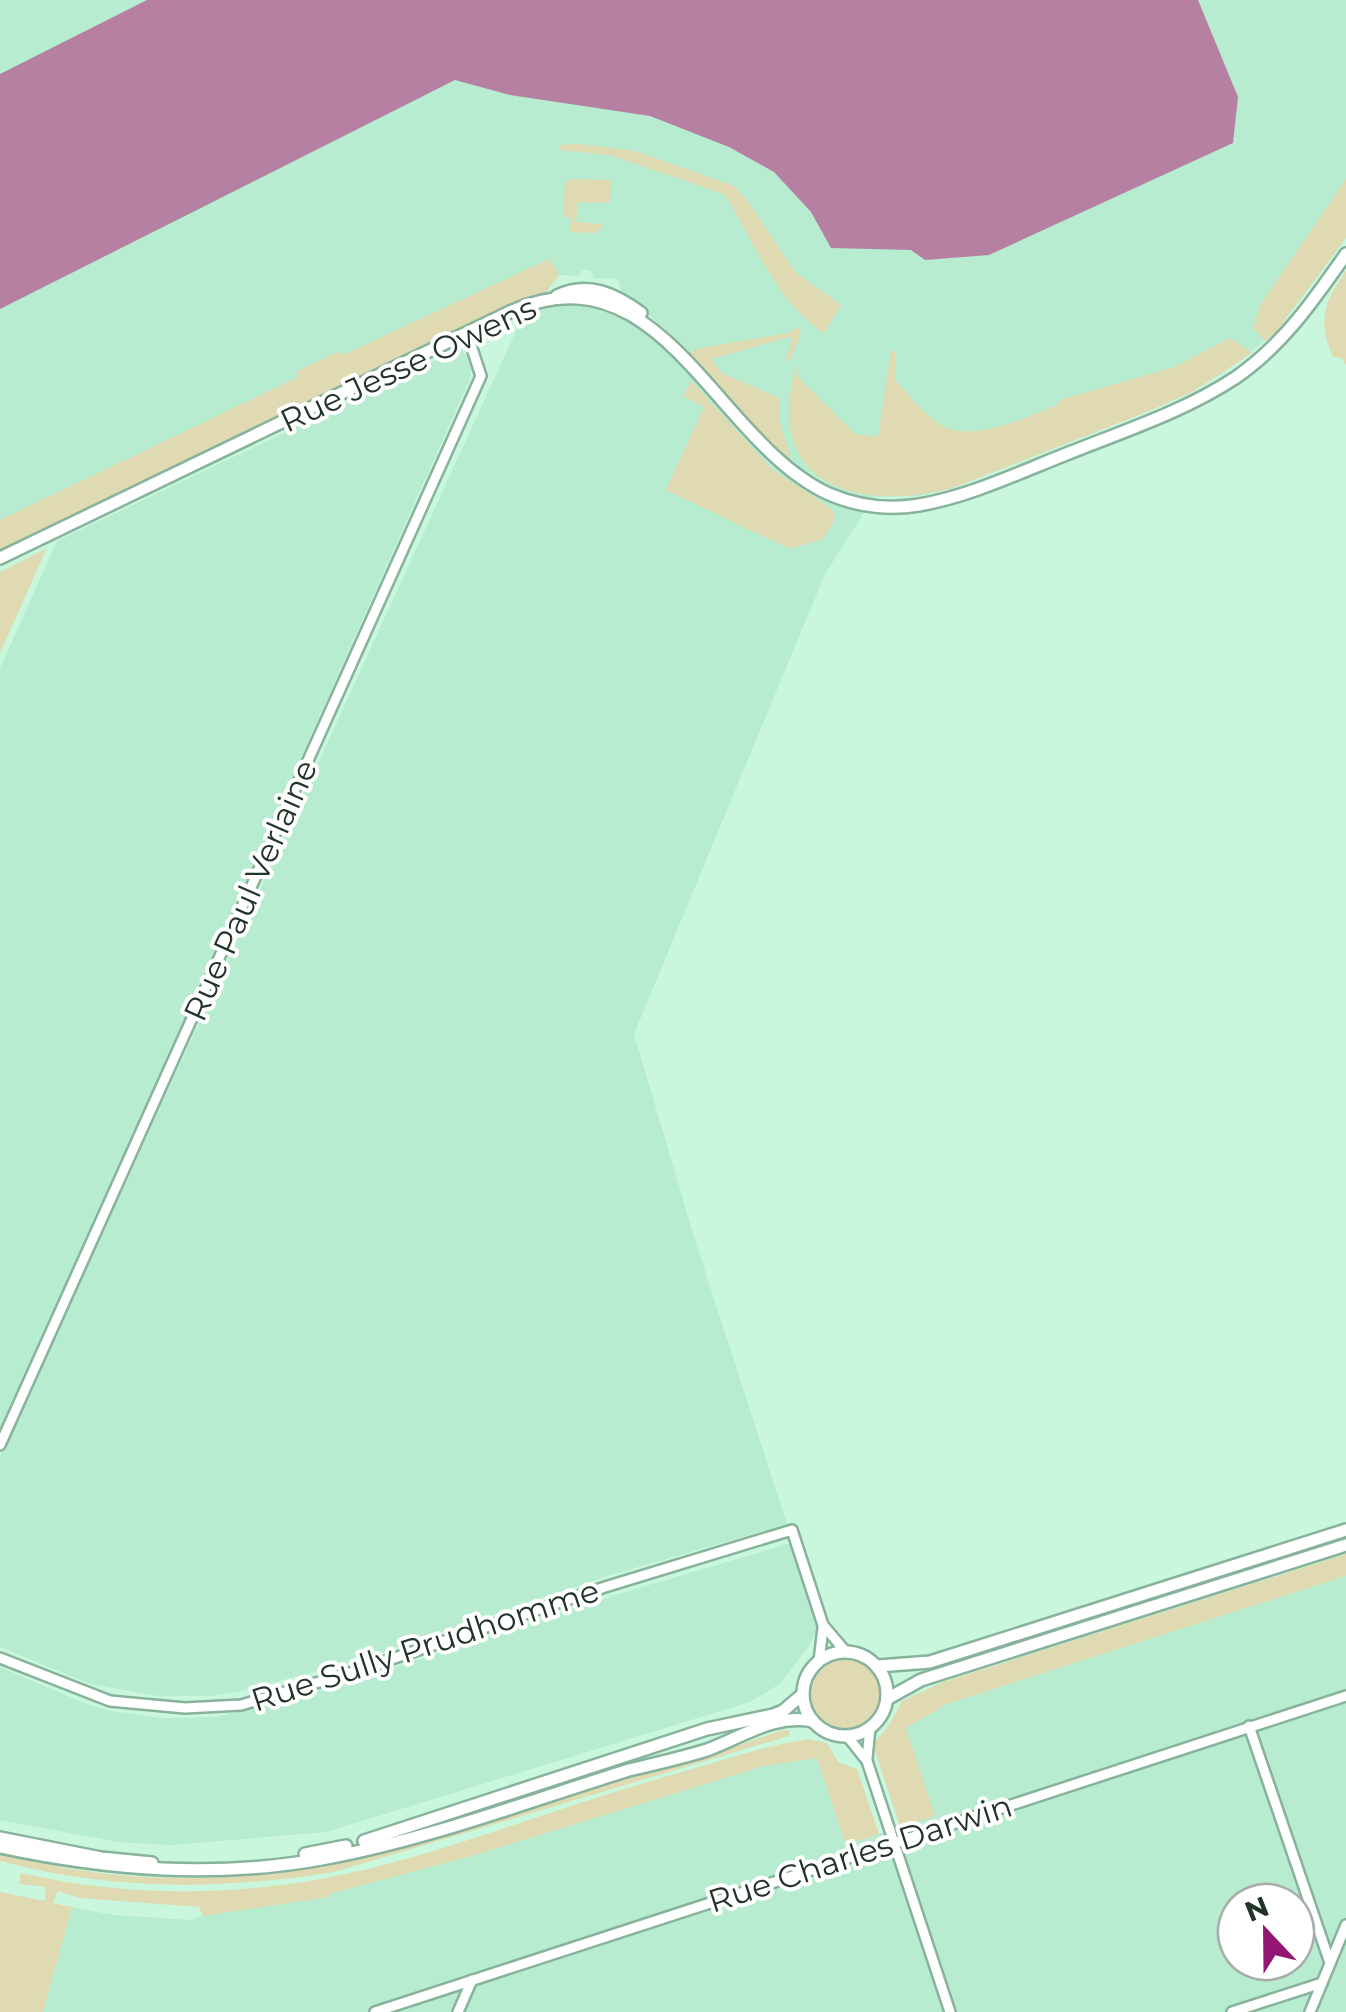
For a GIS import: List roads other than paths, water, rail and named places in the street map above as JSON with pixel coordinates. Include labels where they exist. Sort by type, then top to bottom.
[{"type":"main road","name":"Rue Jesse Owens","points":[[0,558],[528,304],[585,288],[606,292],[643,314],[778,460],[806,482],[855,504],[915,506],[970,493],[1146,422],[1221,386],[1261,357],[1291,328],[1346,254]]},
{"type":"main road","points":[[878,1666],[930,1662],[1346,1530]]},
{"type":"main road","points":[[887,1699],[921,1680],[1346,1544]]},
{"type":"main road","points":[[0,1838],[101,1858],[152,1863],[302,1855],[393,1834],[706,1730],[773,1715],[803,1694],[808,1676],[819,1661],[846,1652],[863,1656],[878,1666],[886,1682],[882,1716],[870,1728],[847,1736],[834,1734],[813,1721],[786,1718],[681,1758],[328,1858],[246,1868],[152,1870],[74,1862],[0,1847]]},
{"type":"main road","points":[[803,1694],[813,1721]]},
{"type":"street","name":"Rue Paul Verlaine","points":[[0,1445],[481,376],[467,333]]},
{"type":"street","name":"Rue Sully Prudhomme","points":[[0,1658],[110,1701],[185,1708],[241,1705],[792,1530],[824,1625]]},
{"type":"street","points":[[824,1625],[846,1652]]},
{"type":"street","points":[[819,1661],[824,1625]]},
{"type":"street","name":"Rue Charles Darwin","points":[[376,2012],[1346,1696]]},
{"type":"street","points":[[1250,1726],[1330,1963]]},
{"type":"street","points":[[867,1761],[870,1728]]},
{"type":"street","points":[[847,1736],[867,1761],[950,2012]]},
{"type":"street","points":[[1310,2012],[1346,1924]]},
{"type":"street","points":[[458,2012],[472,1980]]},
{"type":"street","points":[[1232,2012],[1322,1983]]}]
